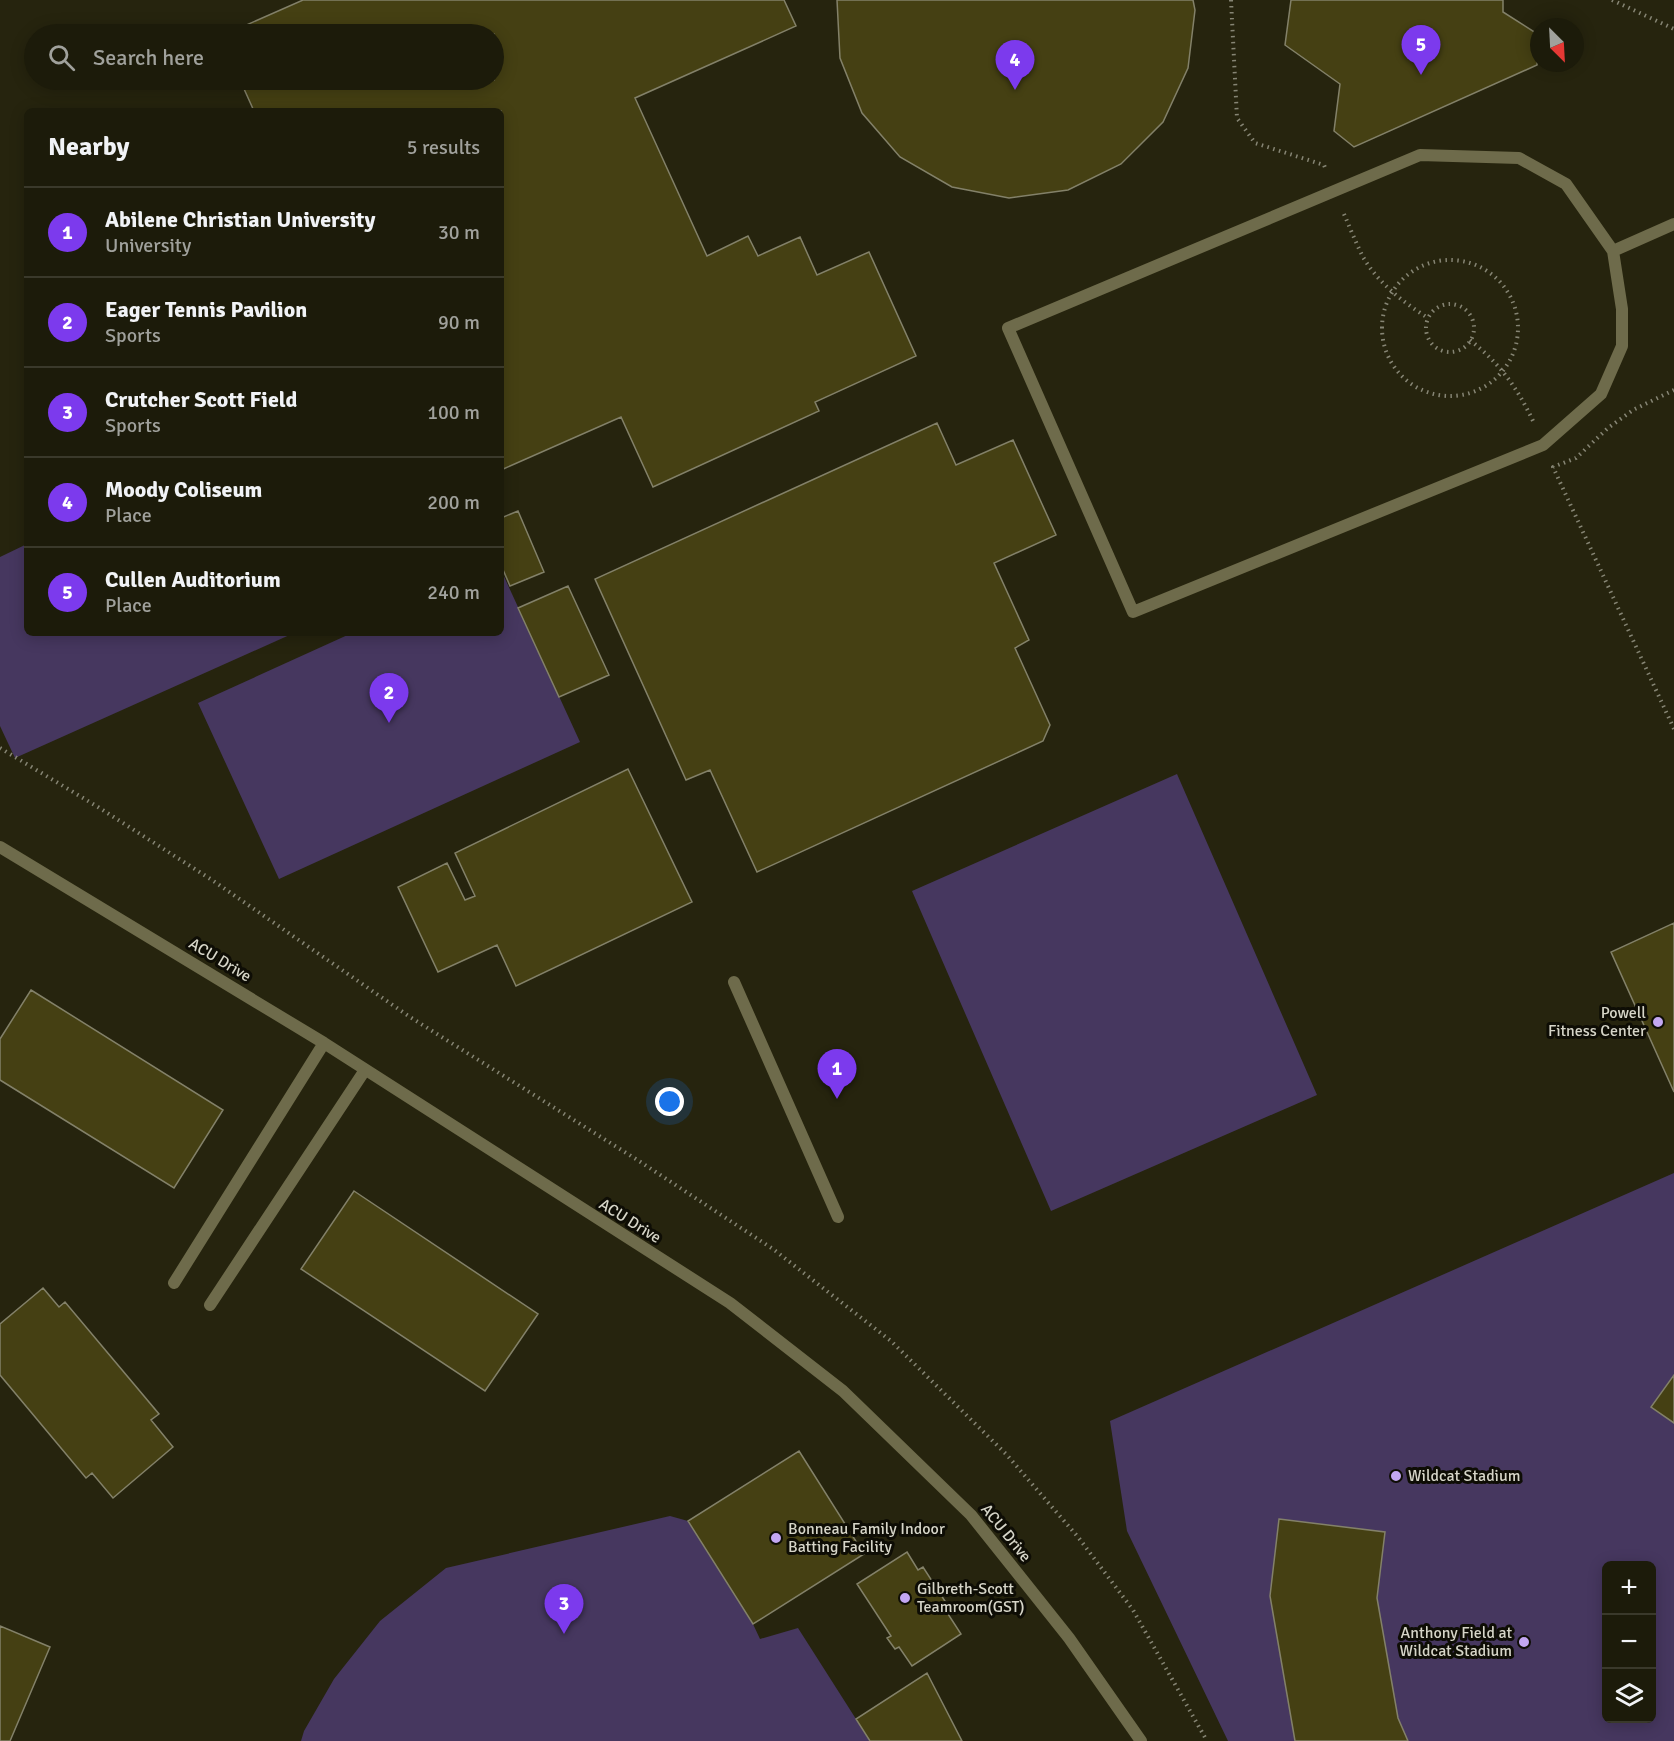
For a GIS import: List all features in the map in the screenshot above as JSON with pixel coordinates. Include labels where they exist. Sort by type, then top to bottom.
[{"type":"lane","points":[[1420,155],[1519,158],[1566,184],[1613,251],[1622,309],[1622,346],[1601,394],[1544,445],[1133,612],[1008,328],[1420,155]]},
{"type":"lane","points":[[1613,251],[1674,224]]},
{"type":"lane","name":"ACU Drive","points":[[0,847],[324,1043],[730,1303],[843,1391],[971,1515],[1069,1638],[1141,1741]]},
{"type":"lane","points":[[734,982],[838,1217]]},
{"type":"lane","points":[[174,1283],[324,1043]]},
{"type":"lane","points":[[210,1305],[365,1070]]},
{"type":"path","points":[[1231,0],[1237,118],[1255,143],[1324,165],[1326,171]]},
{"type":"path","points":[[1612,0],[1674,29]]},
{"type":"path","points":[[1342,210],[1364,257],[1376,275],[1393,292],[1428,318]]},
{"type":"path","points":[[1445,260],[1466,262],[1486,270],[1502,284],[1514,302],[1518,323],[1516,345],[1508,365],[1494,381],[1473,393],[1450,396],[1427,393],[1406,381],[1391,363],[1383,340],[1383,317],[1393,292],[1405,276],[1424,266],[1445,260]]},
{"type":"path","points":[[1454,304],[1461,306],[1472,318],[1473,333],[1470,340],[1459,350],[1451,351],[1435,347],[1426,334],[1428,318],[1439,306],[1454,304]]},
{"type":"path","points":[[1470,340],[1503,369],[1521,395],[1534,424]]},
{"type":"path","points":[[1674,390],[1633,410],[1608,428],[1576,458],[1553,467],[1674,729]]},
{"type":"path","points":[[0,748],[212,880],[410,1017],[774,1249],[891,1341],[1006,1454],[1078,1537],[1133,1610],[1207,1741]]},
{"type":"shaded area","points":[[24,545],[24,636],[287,636],[15,758],[0,726],[0,557]]},
{"type":"shaded area","points":[[504,577],[580,742],[279,879],[198,703],[345,636],[504,636]]},
{"type":"shaded area","points":[[1177,774],[1317,1095],[1051,1211],[912,891]]},
{"type":"shaded area","name":"Wildcat Stadium","points":[[1674,1173],[1674,1741],[1228,1741],[1127,1531],[1110,1421]]},
{"type":"shaded area","points":[[670,1516],[688,1521],[753,1624],[760,1639],[798,1628],[870,1741],[301,1741],[304,1731],[334,1679],[380,1621],[446,1568]]},
{"type":"building","points":[[303,0],[784,0],[796,26],[635,98],[707,256],[748,236],[758,256],[800,237],[817,275],[869,252],[916,356],[815,402],[819,411],[653,487],[621,417],[504,469],[504,108],[253,108],[245,90],[504,90],[504,24],[249,24]]},
{"type":"building","points":[[837,0],[1193,0],[1195,10],[1188,68],[1163,122],[1121,164],[1068,190],[1009,198],[952,187],[900,157],[862,113],[840,58]]},
{"type":"building","points":[[1291,0],[1503,0],[1503,12],[1530,29],[1530,68],[1354,147],[1334,131],[1340,84],[1285,45]]},
{"type":"building","points":[[937,423],[956,465],[1013,440],[1056,535],[994,563],[1029,640],[1015,648],[1050,725],[1043,741],[757,872],[710,770],[686,780],[595,579]]},
{"type":"building","points":[[518,511],[544,572],[510,586],[504,572],[504,517]]},
{"type":"building","points":[[568,586],[609,675],[559,697],[518,608]]},
{"type":"building","points":[[628,769],[692,902],[516,986],[497,945],[438,972],[398,887],[447,863],[465,900],[475,896],[455,853]]},
{"type":"building","name":"Powell Fitness Center","points":[[1674,923],[1674,1092],[1611,952]]},
{"type":"building","points":[[31,990],[223,1110],[174,1188],[0,1080],[0,1039]]},
{"type":"building","points":[[354,1191],[538,1314],[485,1391],[301,1269]]},
{"type":"building","points":[[43,1288],[59,1307],[65,1302],[159,1414],[151,1420],[173,1447],[113,1498],[92,1473],[86,1478],[0,1375],[0,1324]]},
{"type":"building","points":[[1674,1375],[1674,1423],[1651,1407]]},
{"type":"building","name":"Bonneau Family Indoor Batting Facility","points":[[799,1451],[864,1554],[753,1624],[688,1521]]},
{"type":"building","points":[[1279,1519],[1385,1532],[1377,1598],[1398,1718],[1408,1741],[1295,1741],[1270,1596]]},
{"type":"building","name":"Gilbreth-Scott Teamroom(GST)","points":[[907,1552],[918,1570],[923,1567],[952,1612],[948,1614],[961,1634],[912,1666],[899,1647],[895,1649],[887,1638],[891,1636],[857,1584]]},
{"type":"building","points":[[0,1626],[50,1647],[10,1741],[0,1741]]},
{"type":"building","points":[[927,1673],[962,1741],[870,1741],[856,1719]]},
{"type":"place","name":"Cullen Auditorium","points":[[1421,75]]},
{"type":"place","name":"Moody Coliseum","points":[[1015,90]]},
{"type":"place","name":"Eager Tennis Pavilion","points":[[389,723]]},
{"type":"place","name":"Powell Fitness Center","points":[[1658,1022]]},
{"type":"place","name":"Abilene Christian University","points":[[837,1099]]},
{"type":"place","name":"Wildcat Stadium","points":[[1396,1476]]},
{"type":"place","name":"Bonneau Family Indoor Batting Facility","points":[[776,1538]]},
{"type":"place","name":"Gilbreth-Scott Teamroom(GST)","points":[[905,1598]]},
{"type":"place","name":"Crutcher Scott Field","points":[[564,1634]]},
{"type":"place","name":"Anthony Field at Wildcat Stadium","points":[[1524,1642]]}]
